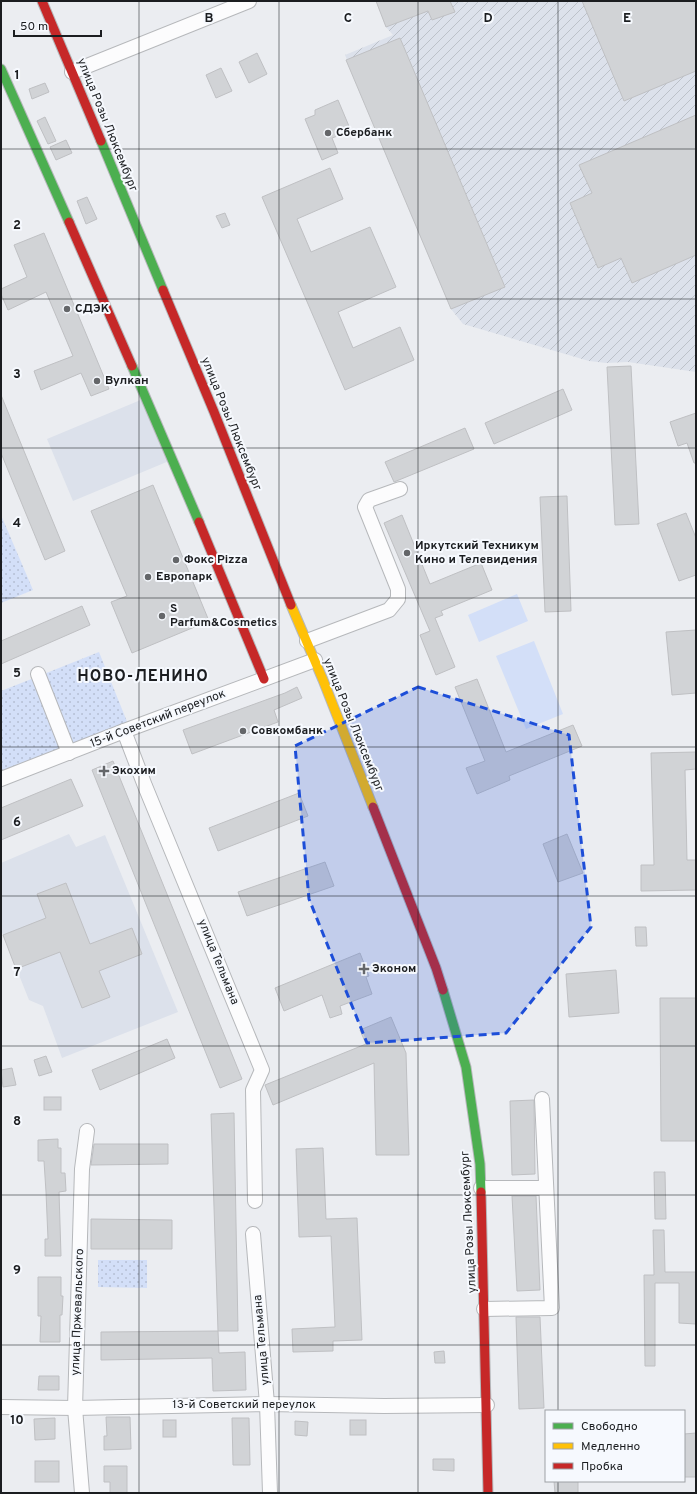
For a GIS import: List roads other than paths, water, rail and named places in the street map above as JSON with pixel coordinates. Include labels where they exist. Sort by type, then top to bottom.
[{"type":"main road","name":"улица Розы Люксембург","points":[[42,1],[214,412],[300,628],[315,660],[436,968],[466,1067],[479,1156],[481,1188],[488,1493]]},
{"type":"main road","points":[[1,69],[154,415],[264,679]]},
{"type":"street","points":[[72,72],[249,1]]},
{"type":"street","points":[[307,641],[389,610],[398,599],[398,589],[365,507],[369,500],[400,489]]},
{"type":"street","name":"15-й Советский переулок","points":[[1,779],[124,731],[315,660]]},
{"type":"street","points":[[38,674],[69,752]]},
{"type":"street","name":"улица Тельмана","points":[[124,731],[145,786],[262,1070],[253,1090],[255,1201]]},
{"type":"street","points":[[484,1309],[552,1308],[542,1099]]},
{"type":"street","name":"улица Пржевальского","points":[[82,1493],[75,1408],[82,1169],[87,1131]]},
{"type":"street","points":[[481,1188],[546,1188]]},
{"type":"street","name":"улица Тельмана","points":[[253,1234],[267,1404],[270,1493]]},
{"type":"street","name":"13-й Советский переулок","points":[[1,1407],[75,1408],[267,1404],[384,1406],[487,1405]]},
{"type":"place","name":"Сбербанк","points":[[328,133]]},
{"type":"place","name":"СДЭК","points":[[67,309]]},
{"type":"place","name":"Вулкан","points":[[97,381]]},
{"type":"place","name":"Иркутский Техникум Кино и Телевидения","points":[[407,553]]},
{"type":"place","name":"Фокс Pizza","points":[[176,560]]},
{"type":"place","name":"Европарк","points":[[148,577]]},
{"type":"place","name":"S Parfum&Cosmetics","points":[[162,616]]},
{"type":"place","name":"Совкомбанк","points":[[243,731]]},
{"type":"place","name":"Экохим","points":[[104,771]]},
{"type":"place","name":"Эконом","points":[[364,969]]},
{"type":"district","name":"НОВО-ЛЕНИНО","points":[[143,677]]}]
